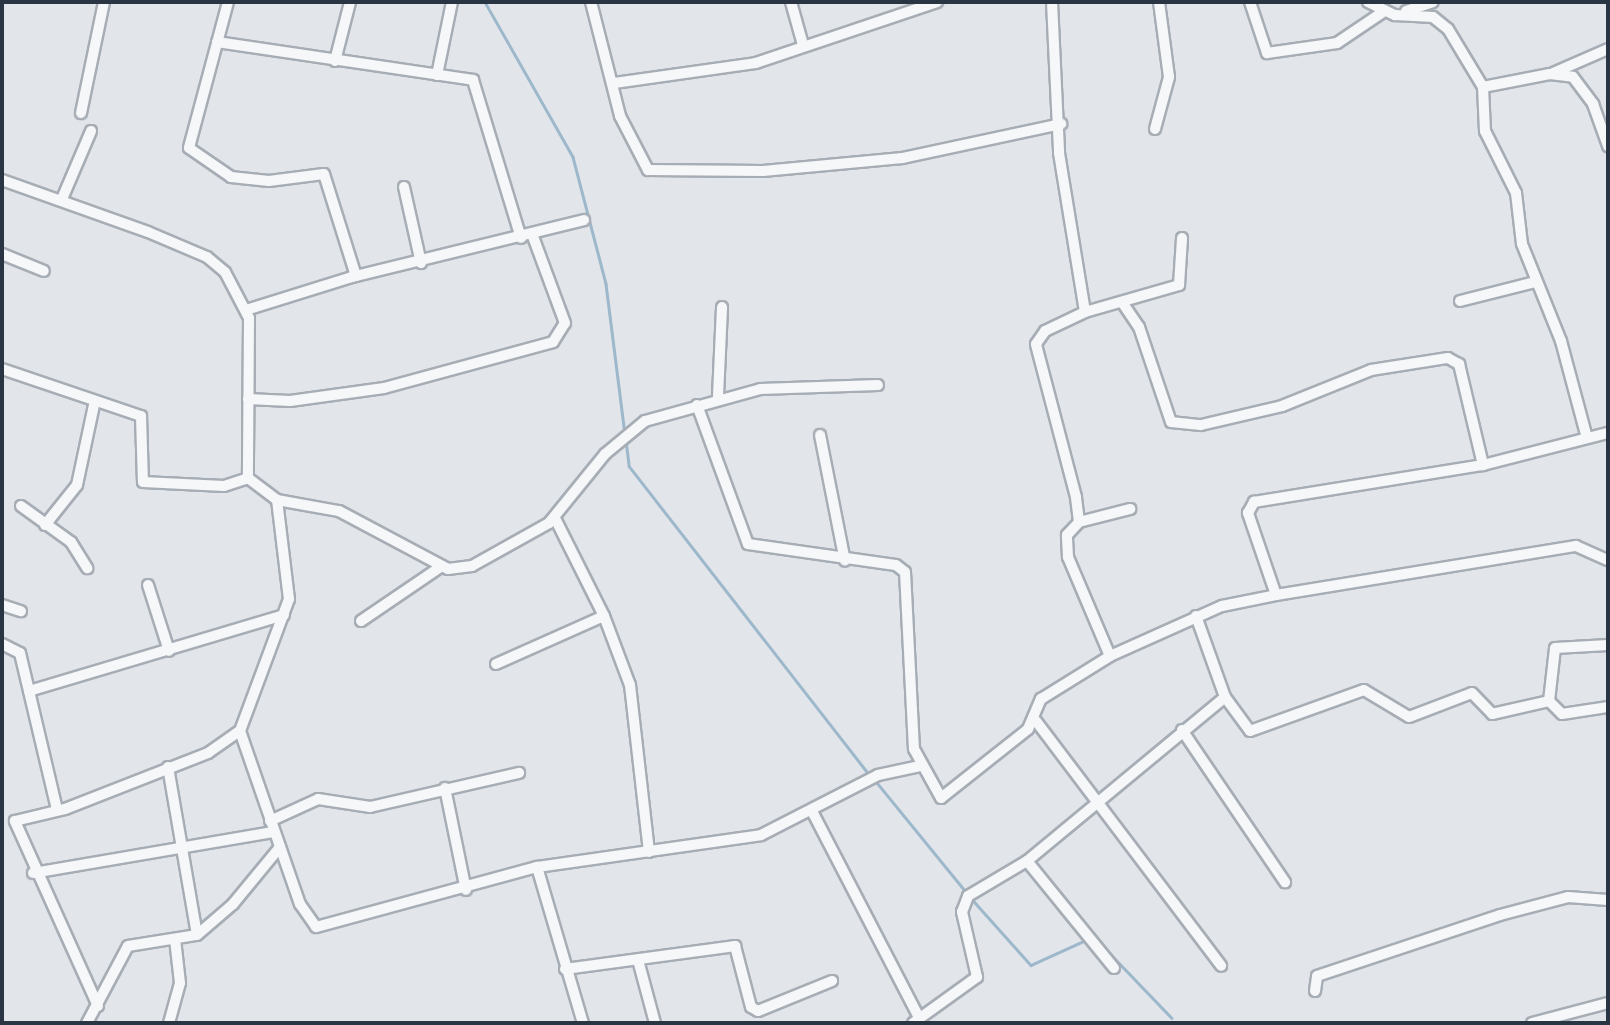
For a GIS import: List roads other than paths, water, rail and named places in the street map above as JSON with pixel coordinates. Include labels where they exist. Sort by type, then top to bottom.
[{"type":"street","points":[[81,113],[104,2]]},
{"type":"street","points":[[228,2],[189,148],[205,164],[239,178],[324,174],[356,276]]},
{"type":"street","points":[[335,61],[350,2]]},
{"type":"street","points":[[437,75],[453,2]]},
{"type":"street","points":[[591,2],[614,83],[620,116],[643,163],[654,172],[763,171],[902,158],[1061,124]]},
{"type":"street","points":[[791,2],[803,45]]},
{"type":"street","points":[[614,83],[756,63],[937,2]]},
{"type":"street","points":[[1052,2],[1068,224],[1085,312]]},
{"type":"street","points":[[1155,128],[1169,77],[1159,2]]},
{"type":"street","points":[[1250,2],[1267,52],[1337,43],[1383,12]]},
{"type":"street","points":[[1368,2],[1383,12],[1395,15],[1433,17],[1448,29],[1483,87],[1485,131],[1516,193],[1535,282],[1561,341],[1587,438]]},
{"type":"street","points":[[1395,15],[1434,2],[1433,17]]},
{"type":"street","points":[[217,42],[475,83],[527,236],[565,323],[553,342],[384,388],[290,401],[248,399]]},
{"type":"street","points":[[1483,87],[1550,74],[1608,50]]},
{"type":"street","points":[[1550,74],[1573,77],[1582,85],[1608,146]]},
{"type":"street","points":[[62,198],[91,131]]},
{"type":"street","points":[[2,180],[62,198],[206,257],[237,286],[246,310],[248,478]]},
{"type":"street","points":[[404,187],[421,263]]},
{"type":"street","points":[[246,310],[356,276],[421,263],[584,220]]},
{"type":"street","points":[[1079,522],[1036,344],[1045,331],[1085,312],[1124,305],[1182,282],[1182,237]]},
{"type":"street","points":[[2,254],[44,271]]},
{"type":"street","points":[[1460,301],[1535,282]]},
{"type":"street","points":[[1124,305],[1139,327],[1171,422],[1201,425],[1282,406],[1371,369],[1448,358],[1459,365],[1483,465]]},
{"type":"street","points":[[718,396],[722,307]]},
{"type":"street","points":[[2,369],[94,405],[143,418],[143,482],[212,486],[248,478],[277,500],[339,511],[442,566],[472,566],[555,518],[617,441],[645,421],[718,396],[788,386],[878,385]]},
{"type":"street","points":[[44,525],[77,485],[94,405]]},
{"type":"street","points":[[698,405],[742,537],[756,547],[845,561],[896,565],[905,572],[914,749],[920,766],[942,798],[1036,721],[1041,699],[1110,656],[1196,616],[1276,595],[1576,546],[1608,559]]},
{"type":"street","points":[[1276,595],[1248,513],[1254,502],[1483,465],[1608,433]]},
{"type":"street","points":[[820,435],[843,526],[845,561]]},
{"type":"street","points":[[98,1006],[33,873],[15,821],[57,809],[208,753],[240,731],[284,615],[290,581],[277,500]]},
{"type":"street","points":[[21,506],[71,542],[87,568]]},
{"type":"street","points":[[1110,656],[1068,557],[1067,536],[1079,522],[1130,509]]},
{"type":"street","points":[[555,518],[604,616],[630,685],[649,852]]},
{"type":"street","points":[[361,621],[442,566]]},
{"type":"street","points":[[148,585],[169,651]]},
{"type":"street","points":[[2,605],[21,611]]},
{"type":"street","points":[[29,691],[284,615]]},
{"type":"street","points":[[496,664],[604,616]]},
{"type":"street","points":[[1196,616],[1226,697],[1250,731],[1364,690],[1409,717],[1472,693],[1492,714],[1549,701]]},
{"type":"street","points":[[2,644],[16,647],[57,809]]},
{"type":"street","points":[[1549,701],[1555,648],[1608,645]]},
{"type":"street","points":[[813,813],[916,1021],[977,977],[963,903],[1027,861],[1100,797],[1226,697]]},
{"type":"street","points":[[1549,701],[1562,714],[1608,707]]},
{"type":"street","points":[[1036,721],[1100,797],[1221,966]]},
{"type":"street","points":[[1182,730],[1285,882]]},
{"type":"street","points":[[240,731],[308,920],[325,929],[466,890],[537,867],[761,835],[813,813],[877,775],[920,766]]},
{"type":"street","points":[[168,767],[180,852],[197,935]]},
{"type":"street","points":[[33,873],[180,852],[272,826],[318,799],[370,807],[519,772]]},
{"type":"street","points":[[451,790],[466,890]]},
{"type":"street","points":[[86,1023],[98,1006],[128,946],[197,935],[233,904],[280,847]]},
{"type":"street","points":[[1027,861],[1114,968]]},
{"type":"street","points":[[537,867],[583,1023]]},
{"type":"street","points":[[1315,991],[1317,976],[1500,915],[1568,897],[1608,900]]},
{"type":"street","points":[[169,1023],[180,983],[175,939]]},
{"type":"street","points":[[565,968],[735,947],[751,1007],[758,1011]]},
{"type":"street","points":[[638,960],[655,1023]]},
{"type":"street","points":[[758,1011],[832,981]]},
{"type":"street","points":[[1532,1023],[1608,1003]]},
{"type":"street","points":[[758,1011],[760,1023]]},
{"type":"waterway","points":[[485,2],[573,157],[606,284],[625,434]]},
{"type":"waterway","points":[[626,440],[629,466],[869,774]]},
{"type":"waterway","points":[[874,779],[967,893]]},
{"type":"waterway","points":[[971,898],[1031,965],[1086,940]]},
{"type":"waterway","points":[[1099,942],[1172,1018]]}]
